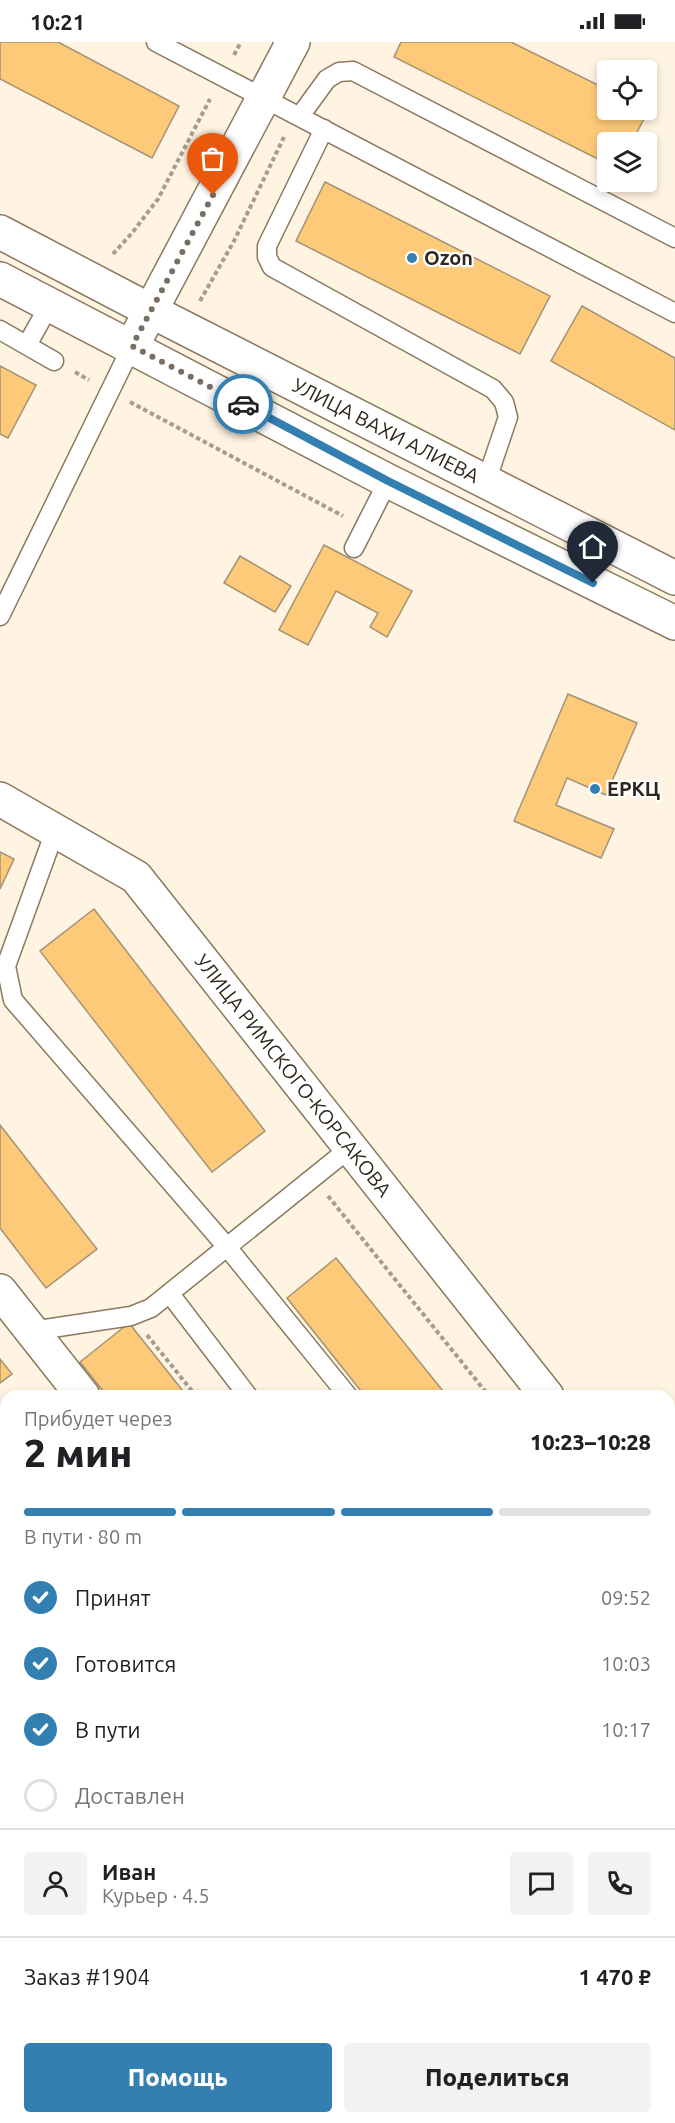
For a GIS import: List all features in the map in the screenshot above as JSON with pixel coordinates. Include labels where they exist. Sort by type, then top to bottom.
[{"type":"main road","points":[[132,346],[293,42]]},
{"type":"main road","name":"УЛИЦА ВАХИ АЛИЕВА","points":[[0,232],[675,578]]},
{"type":"main road","points":[[0,279],[388,481],[675,623]]},
{"type":"main road","name":"УЛИЦА РИМСКОГО-КОРСАКОВА","points":[[0,799],[136,877],[542,1390]]},
{"type":"main road","points":[[0,1291],[79,1390]]},
{"type":"lane","points":[[156,42],[675,313]]},
{"type":"lane","points":[[297,115],[327,79],[339,72],[353,71],[675,238]]},
{"type":"lane","points":[[324,129],[267,246],[267,258],[272,267],[493,389],[504,402],[508,417],[486,482]]},
{"type":"lane","points":[[27,345],[50,304]]},
{"type":"lane","points":[[0,330],[54,361]]},
{"type":"lane","points":[[0,616],[132,346]]},
{"type":"lane","points":[[354,548],[388,481]]},
{"type":"lane","points":[[55,831],[6,966],[13,1000],[227,1247],[343,1390]]},
{"type":"lane","points":[[32,1331],[131,1316],[151,1308],[350,1148]]},
{"type":"lane","points":[[170,1294],[243,1390]]},
{"type":"path","points":[[111,256],[158,199],[241,42]]},
{"type":"path","points":[[197,307],[234,241],[297,115]]},
{"type":"path","points":[[54,361],[365,528]]},
{"type":"path","points":[[313,1177],[484,1390]]},
{"type":"path","points":[[131,1316],[191,1390]]},
{"type":"building","points":[[0,42],[58,42],[179,106],[152,158],[0,79]]},
{"type":"building","points":[[401,42],[511,42],[597,85],[597,120],[643,120],[637,132],[597,132],[597,158],[394,57]]},
{"type":"building","points":[[325,182],[550,296],[520,354],[296,241]]},
{"type":"building","points":[[582,306],[675,358],[675,430],[551,361]]},
{"type":"building","points":[[0,366],[36,385],[8,438],[0,434]]},
{"type":"building","points":[[324,545],[412,591],[387,637],[370,627],[378,613],[336,591],[308,645],[279,630]]},
{"type":"building","points":[[240,556],[291,586],[275,612],[224,583]]},
{"type":"building","points":[[568,694],[637,723],[606,795],[567,778],[556,805],[614,829],[601,858],[514,821]]},
{"type":"building","points":[[0,852],[14,859],[0,889]]},
{"type":"building","points":[[94,909],[265,1131],[212,1172],[40,951]]},
{"type":"building","points":[[0,1125],[97,1249],[46,1288],[0,1228]]},
{"type":"building","points":[[336,1258],[442,1390],[360,1390],[287,1298]]},
{"type":"building","points":[[129,1323],[182,1390],[102,1390],[80,1362]]},
{"type":"building","points":[[0,1359],[12,1374],[0,1383]]},
{"type":"way so far","points":[[213,195],[132,346],[243,404]]},
{"type":"place","name":"Ozon","points":[[412,258]]},
{"type":"place","name":"ЕРКЦ","points":[[595,789]]},
{"type":"route","points":[[243,404],[388,481],[593,583]]}]
